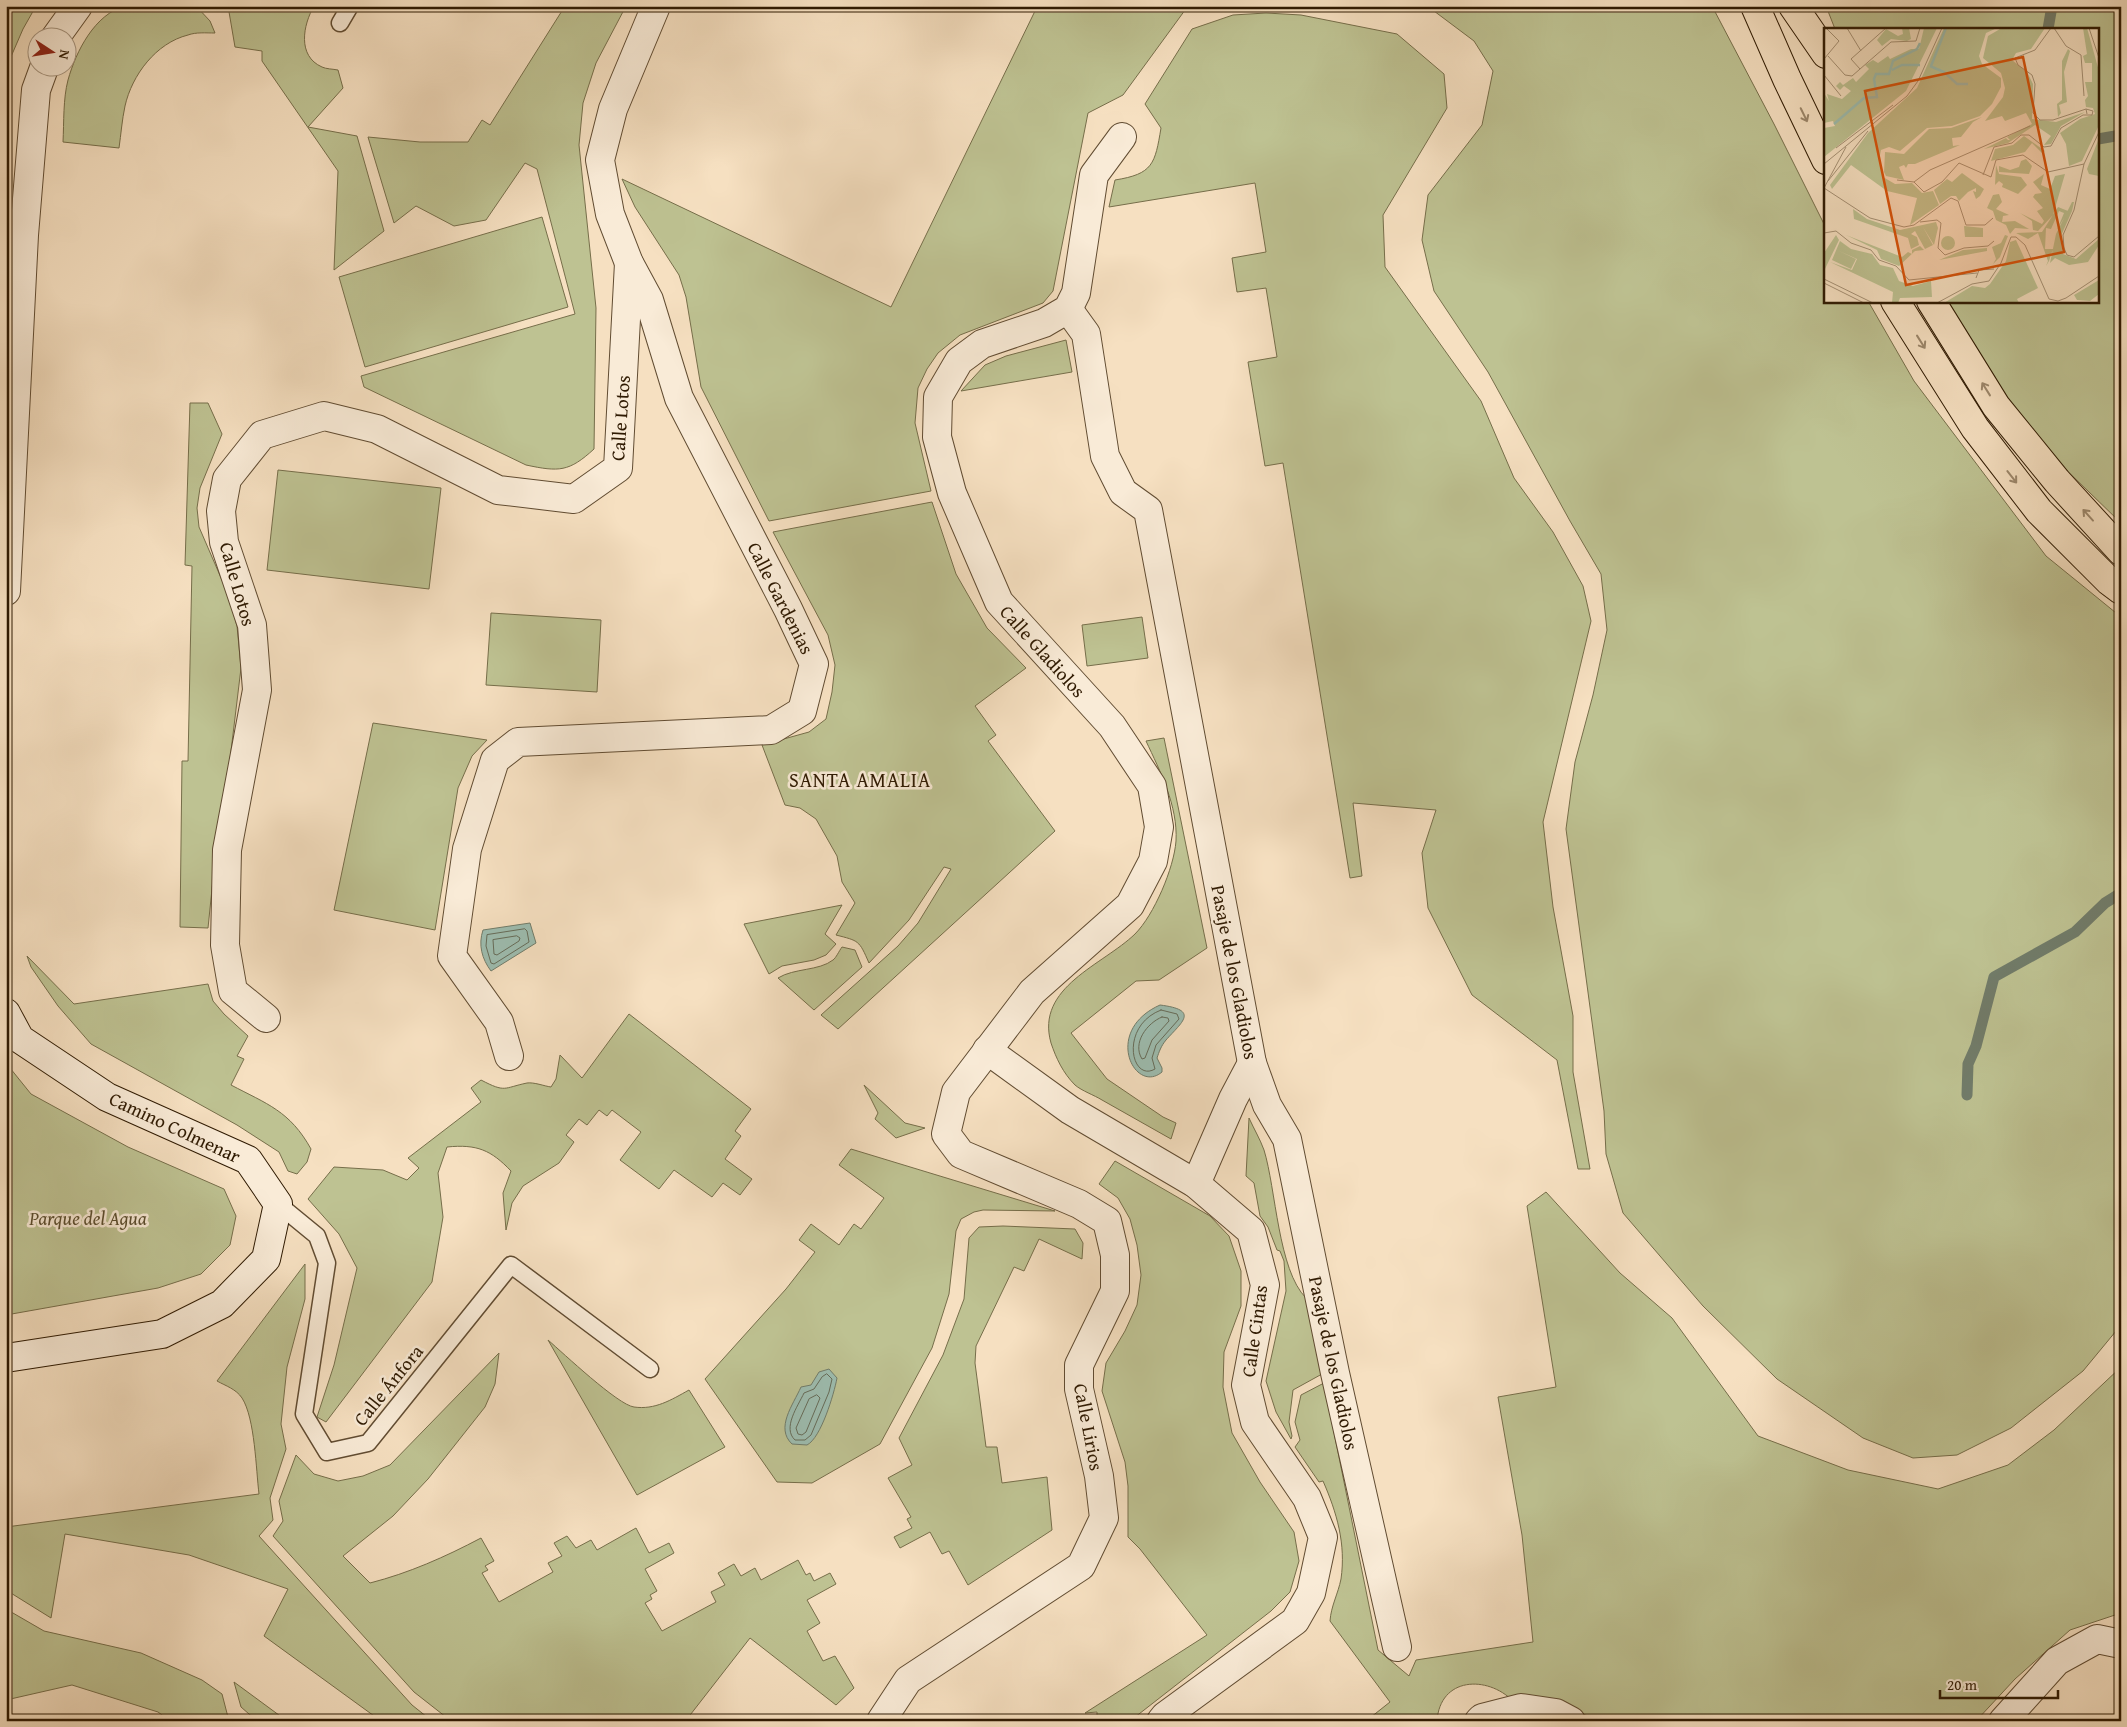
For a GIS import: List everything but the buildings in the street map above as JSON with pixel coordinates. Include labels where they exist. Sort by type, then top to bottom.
[{"type":"main road","points":[[1739,6],[1786,79]]},
{"type":"main road","points":[[1755,6],[1786,79],[1824,156]]},
{"type":"main road","points":[[1793,6],[1824,49]]},
{"type":"main road","points":[[1807,6],[1824,47]]},
{"type":"main road","points":[[1896,302],[1975,428],[2039,511],[2109,581],[2121,590]]},
{"type":"main road","points":[[1932,302],[1996,406],[2057,481],[2121,551]]},
{"type":"street","points":[[62,28],[78,6]]},
{"type":"street","name":"Calle Gardenias","points":[[509,1056],[499,1022],[452,956],[467,849],[495,760],[518,742],[771,730],[802,711],[814,664],[679,398],[649,300],[629,263],[610,214],[600,160],[613,109],[656,6]]},
{"type":"street","points":[[6,591],[24,235],[36,90],[40,78]]},
{"type":"street","points":[[1068,308],[1076,292],[1094,176],[1122,137]]},
{"type":"street","name":"Calle Lotos","points":[[266,1018],[233,991],[225,945],[227,850],[258,690],[252,625],[224,542],[221,511],[227,478],[262,434],[324,416],[377,429],[498,490],[574,499],[618,468],[629,263]]},
{"type":"street","name":"Calle Gladiolos","points":[[946,1134],[956,1092],[1032,992],[1130,905],[1153,861],[1159,827],[1152,786],[1112,726],[999,602],[952,493],[937,437],[938,397],[959,361],[982,344],[1044,323],[1068,308]]},
{"type":"street","name":"Pasaje de los Gladiolos","points":[[1068,308],[1086,334],[1105,456],[1123,492],[1148,510],[1252,1063],[1267,1105],[1287,1139],[1335,1373],[1397,1647]]},
{"type":"street","name":"Camino Colmenar","points":[[6,1014],[20,1039],[107,1097],[248,1160],[278,1204]]},
{"type":"street","name":"Calle Cintas","points":[[987,1050],[1070,1110],[1196,1184],[1251,1232],[1265,1285],[1246,1384],[1255,1422],[1307,1498],[1323,1537],[1311,1593],[1295,1621],[1165,1716],[1161,1721]]},
{"type":"street","points":[[1196,1184],[1233,1099],[1252,1063]]},
{"type":"street","name":"Calle Lirios","points":[[881,1721],[908,1680],[1081,1566],[1104,1518],[1099,1476],[1079,1389],[1079,1365],[1115,1291],[1115,1255],[1106,1221],[1080,1204],[961,1154],[946,1134]]},
{"type":"street","points":[[6,1358],[162,1334],[222,1304],[266,1260],[278,1204]]},
{"type":"street","points":[[2004,1721],[2057,1661],[2097,1639],[2121,1644]]},
{"type":"street","points":[[1480,1720],[1521,1708],[1556,1713],[1572,1721]]},
{"type":"lane","points":[[340,23],[350,6]]},
{"type":"lane","name":"Calle Ánfora","points":[[278,1204],[317,1236],[327,1263],[304,1414],[327,1452],[368,1443],[511,1265],[650,1369]]},
{"type":"green space","points":[[6,6],[36,6],[23,29],[10,59],[6,60]]},
{"type":"green space","points":[[125,6],[196,6],[210,21],[215,33],[194,33],[176,39],[166,45],[147,62],[128,94],[119,148],[63,142],[66,87],[69,78],[78,78],[78,53],[96,25],[114,10]]},
{"type":"green space","points":[[228,6],[314,6],[305,31],[304,40],[306,48],[314,62],[324,68],[338,70],[343,88],[308,127],[357,136],[384,231],[334,270],[338,171],[262,61],[262,51],[235,47]]},
{"type":"green space","points":[[565,6],[626,6],[596,63],[583,103],[579,145],[596,308],[594,449],[570,466],[547,469],[526,465],[364,387],[361,376],[575,314],[537,169],[525,163],[486,220],[454,226],[416,206],[394,223],[368,137],[420,142],[468,142],[482,120],[490,125]]},
{"type":"green space","points":[[1039,6],[1188,6],[1123,95],[1088,113],[1053,291],[1043,303],[960,335],[938,353],[927,369],[918,388],[915,423],[931,491],[769,521],[701,387],[686,297],[679,275],[635,207],[622,179],[891,307]]},
{"type":"green space","points":[[1424,6],[1712,6],[1824,224],[1824,302],[1869,302],[1914,381],[2046,556],[2121,617],[2121,1325],[2083,1371],[2011,1428],[1957,1455],[1913,1458],[1863,1438],[1777,1379],[1703,1306],[1623,1213],[1606,1154],[1604,1111],[1566,829],[1575,762],[1593,695],[1607,630],[1601,574],[1488,372],[1434,291],[1422,240],[1428,195],[1482,125],[1493,71],[1474,41],[1430,8]]},
{"type":"green space","points":[[1826,6],[2121,6],[2121,523],[2057,461],[2030,430],[1964,335],[1948,302],[2100,302],[2100,28],[1835,28]]},
{"type":"green space","points":[[1266,13],[1301,15],[1397,34],[1444,74],[1447,108],[1383,215],[1385,267],[1481,401],[1514,478],[1553,532],[1583,586],[1591,621],[1543,822],[1553,907],[1573,1016],[1573,1072],[1590,1169],[1578,1169],[1557,1060],[1472,995],[1428,908],[1422,853],[1436,810],[1353,803],[1362,876],[1350,878],[1283,463],[1265,466],[1248,362],[1277,357],[1266,288],[1237,292],[1232,258],[1266,252],[1255,183],[1109,207],[1115,180],[1128,178],[1145,170],[1154,159],[1161,128],[1145,104],[1192,29],[1233,15]]},
{"type":"green space","points":[[542,217],[568,307],[365,367],[339,277]]},
{"type":"green space","points":[[1066,340],[1072,372],[961,391],[985,365],[1006,356]]},
{"type":"green space","points":[[190,403],[208,403],[222,434],[200,488],[197,508],[199,527],[228,594],[237,626],[241,668],[228,776],[217,840],[208,928],[180,927],[182,761],[188,761],[192,566],[185,565]]},
{"type":"green space","points":[[278,470],[441,488],[429,589],[267,570]]},
{"type":"green space","points":[[932,502],[956,574],[987,628],[1026,668],[975,706],[996,735],[988,741],[1055,831],[838,1029],[821,1015],[898,946],[918,923],[951,869],[944,867],[909,920],[869,963],[863,950],[854,940],[836,935],[855,903],[842,882],[837,856],[816,819],[800,808],[785,805],[762,745],[809,732],[826,719],[835,665],[828,635],[773,532]]},
{"type":"green space","points":[[491,613],[601,620],[597,692],[486,685]]},
{"type":"green space","points":[[1142,617],[1148,658],[1087,666],[1082,625]]},
{"type":"green space","points":[[373,723],[487,740],[472,756],[458,788],[435,930],[334,910]]},
{"type":"green space","points":[[1164,738],[1207,948],[1159,980],[1136,981],[1071,1033],[1107,1079],[1163,1117],[1176,1123],[1171,1139],[1075,1085],[1063,1070],[1055,1054],[1051,1043],[1049,1024],[1053,1007],[1062,992],[1090,967],[1135,934],[1149,915],[1162,890],[1174,852],[1176,828],[1167,789],[1146,741]]},
{"type":"green space","points":[[842,905],[825,934],[836,944],[826,955],[814,960],[782,966],[769,974],[744,924]]},
{"type":"green space","points":[[842,947],[855,950],[862,967],[814,1010],[778,978],[827,964],[834,959]]},
{"type":"green space","points":[[27,956],[74,1004],[208,984],[213,1001],[248,1036],[237,1056],[244,1059],[231,1085],[277,1110],[295,1126],[311,1149],[307,1162],[297,1174],[288,1171],[279,1152],[237,1125],[91,1044],[58,1006],[31,967]]},
{"type":"green space","points":[[629,1014],[751,1109],[735,1131],[741,1136],[725,1159],[752,1179],[740,1195],[723,1183],[712,1197],[674,1170],[659,1189],[620,1160],[641,1132],[612,1110],[607,1116],[599,1110],[587,1125],[579,1119],[566,1135],[574,1142],[559,1163],[523,1186],[512,1203],[506,1230],[503,1193],[511,1171],[497,1158],[483,1150],[458,1146],[447,1147],[438,1173],[443,1217],[432,1282],[326,1422],[317,1417],[334,1365],[357,1268],[339,1234],[308,1199],[334,1167],[383,1170],[407,1180],[419,1168],[408,1158],[481,1102],[471,1088],[481,1080],[500,1088],[527,1083],[551,1087],[556,1079],[560,1055],[582,1078]]},
{"type":"green space","name":"Parque del Agua","points":[[6,1063],[31,1094],[128,1147],[224,1189],[236,1216],[230,1245],[201,1274],[158,1288],[6,1315]]},
{"type":"green space","points":[[864,1085],[905,1123],[925,1128],[896,1138],[875,1119],[878,1113]]},
{"type":"green space","points":[[1249,1118],[1264,1150],[1289,1269],[1306,1298],[1322,1374],[1293,1390],[1289,1422],[1291,1439],[1276,1412],[1266,1381],[1286,1291],[1284,1261],[1280,1251],[1277,1250],[1268,1227],[1260,1216],[1254,1183],[1246,1176]]},
{"type":"green space","points":[[851,1149],[1055,1211],[983,1210],[974,1212],[961,1219],[956,1231],[949,1294],[932,1348],[880,1444],[812,1483],[777,1482],[705,1379],[786,1289],[815,1252],[799,1240],[811,1224],[839,1245],[854,1224],[861,1229],[884,1198],[839,1165]]},
{"type":"green space","points":[[1115,1161],[1210,1216],[1229,1236],[1241,1271],[1241,1306],[1224,1352],[1223,1387],[1232,1433],[1260,1482],[1294,1532],[1299,1561],[1290,1592],[1271,1611],[1130,1721],[1097,1721],[1097,1712],[1085,1713],[1207,1635],[1140,1549],[1128,1537],[1128,1486],[1125,1462],[1102,1391],[1106,1363],[1125,1331],[1137,1305],[1141,1275],[1137,1245],[1130,1219],[1118,1198],[1099,1184]]},
{"type":"green space","points":[[1546,1192],[1620,1273],[1672,1318],[1758,1436],[1848,1470],[1938,1489],[2008,1465],[2054,1430],[2121,1367],[2121,1613],[2070,1630],[2015,1679],[1976,1721],[1601,1721],[1552,1702],[1513,1701],[1491,1687],[1478,1684],[1456,1688],[1446,1696],[1440,1706],[1437,1721],[1366,1721],[1390,1702],[1330,1621],[1341,1579],[1341,1541],[1336,1517],[1323,1481],[1319,1482],[1295,1447],[1300,1440],[1295,1422],[1301,1395],[1324,1383],[1378,1650],[1409,1676],[1416,1660],[1533,1642],[1522,1535],[1498,1397],[1556,1387],[1527,1206]]},
{"type":"green space","points":[[979,1227],[1075,1229],[1083,1243],[1082,1259],[1039,1239],[1024,1271],[1014,1267],[976,1346],[975,1363],[986,1447],[997,1447],[1002,1483],[1047,1477],[1052,1530],[968,1585],[949,1551],[942,1554],[930,1532],[900,1548],[894,1537],[912,1528],[907,1519],[911,1517],[888,1478],[912,1465],[899,1438],[943,1355],[964,1299],[969,1238]]},
{"type":"green space","points":[[305,1264],[305,1299],[287,1367],[281,1424],[286,1449],[270,1498],[273,1520],[259,1536],[412,1705],[432,1721],[381,1721],[264,1636],[288,1589],[189,1555],[65,1534],[51,1618],[6,1590],[6,1527],[259,1494],[252,1431],[246,1407],[237,1392],[217,1381]]},
{"type":"green space","points":[[548,1340],[616,1398],[634,1407],[656,1406],[689,1390],[725,1447],[637,1495]]},
{"type":"green space","points":[[499,1353],[495,1384],[485,1407],[428,1479],[393,1516],[343,1556],[370,1583],[427,1564],[481,1538],[494,1561],[485,1566],[488,1570],[482,1573],[499,1602],[553,1572],[548,1563],[562,1556],[554,1543],[567,1536],[576,1548],[591,1540],[597,1550],[636,1528],[649,1553],[669,1543],[674,1553],[645,1569],[657,1591],[650,1595],[652,1599],[645,1603],[662,1631],[716,1602],[711,1592],[725,1585],[718,1573],[734,1564],[741,1576],[755,1568],[761,1580],[798,1560],[806,1575],[810,1573],[814,1581],[830,1573],[836,1584],[807,1600],[820,1623],[807,1631],[823,1661],[835,1656],[854,1688],[836,1705],[750,1638],[687,1719],[689,1721],[451,1721],[414,1692],[273,1536],[283,1521],[279,1501],[296,1455],[314,1474],[338,1481],[363,1476],[390,1465]]},
{"type":"green space","points":[[6,1609],[44,1631],[141,1653],[202,1680],[222,1694],[229,1721],[170,1721],[158,1712],[72,1685],[6,1700]]},
{"type":"green space","points":[[234,1682],[287,1721],[257,1721],[241,1707]]},
{"type":"water","points":[[530,923],[536,943],[491,971],[485,962],[482,952],[483,930]]},
{"type":"water","points":[[1160,1005],[1180,1010],[1184,1014],[1184,1018],[1159,1051],[1157,1058],[1162,1072],[1152,1077],[1142,1075],[1134,1068],[1129,1057],[1128,1044],[1132,1030],[1142,1016]]},
{"type":"water","points":[[829,1369],[837,1378],[822,1425],[812,1441],[807,1445],[792,1444],[787,1438],[785,1424],[794,1401],[801,1387],[811,1385],[819,1372]]},
{"type":"waterway","points":[[2048,28],[2052,6]]},
{"type":"waterway","points":[[2100,139],[2121,135]]},
{"type":"waterway","points":[[1967,1095],[1968,1064],[1976,1046],[1994,977],[2075,932],[2105,903],[2121,893]]},
{"type":"district","name":"SANTA AMALIA","points":[[860,780]]}]
